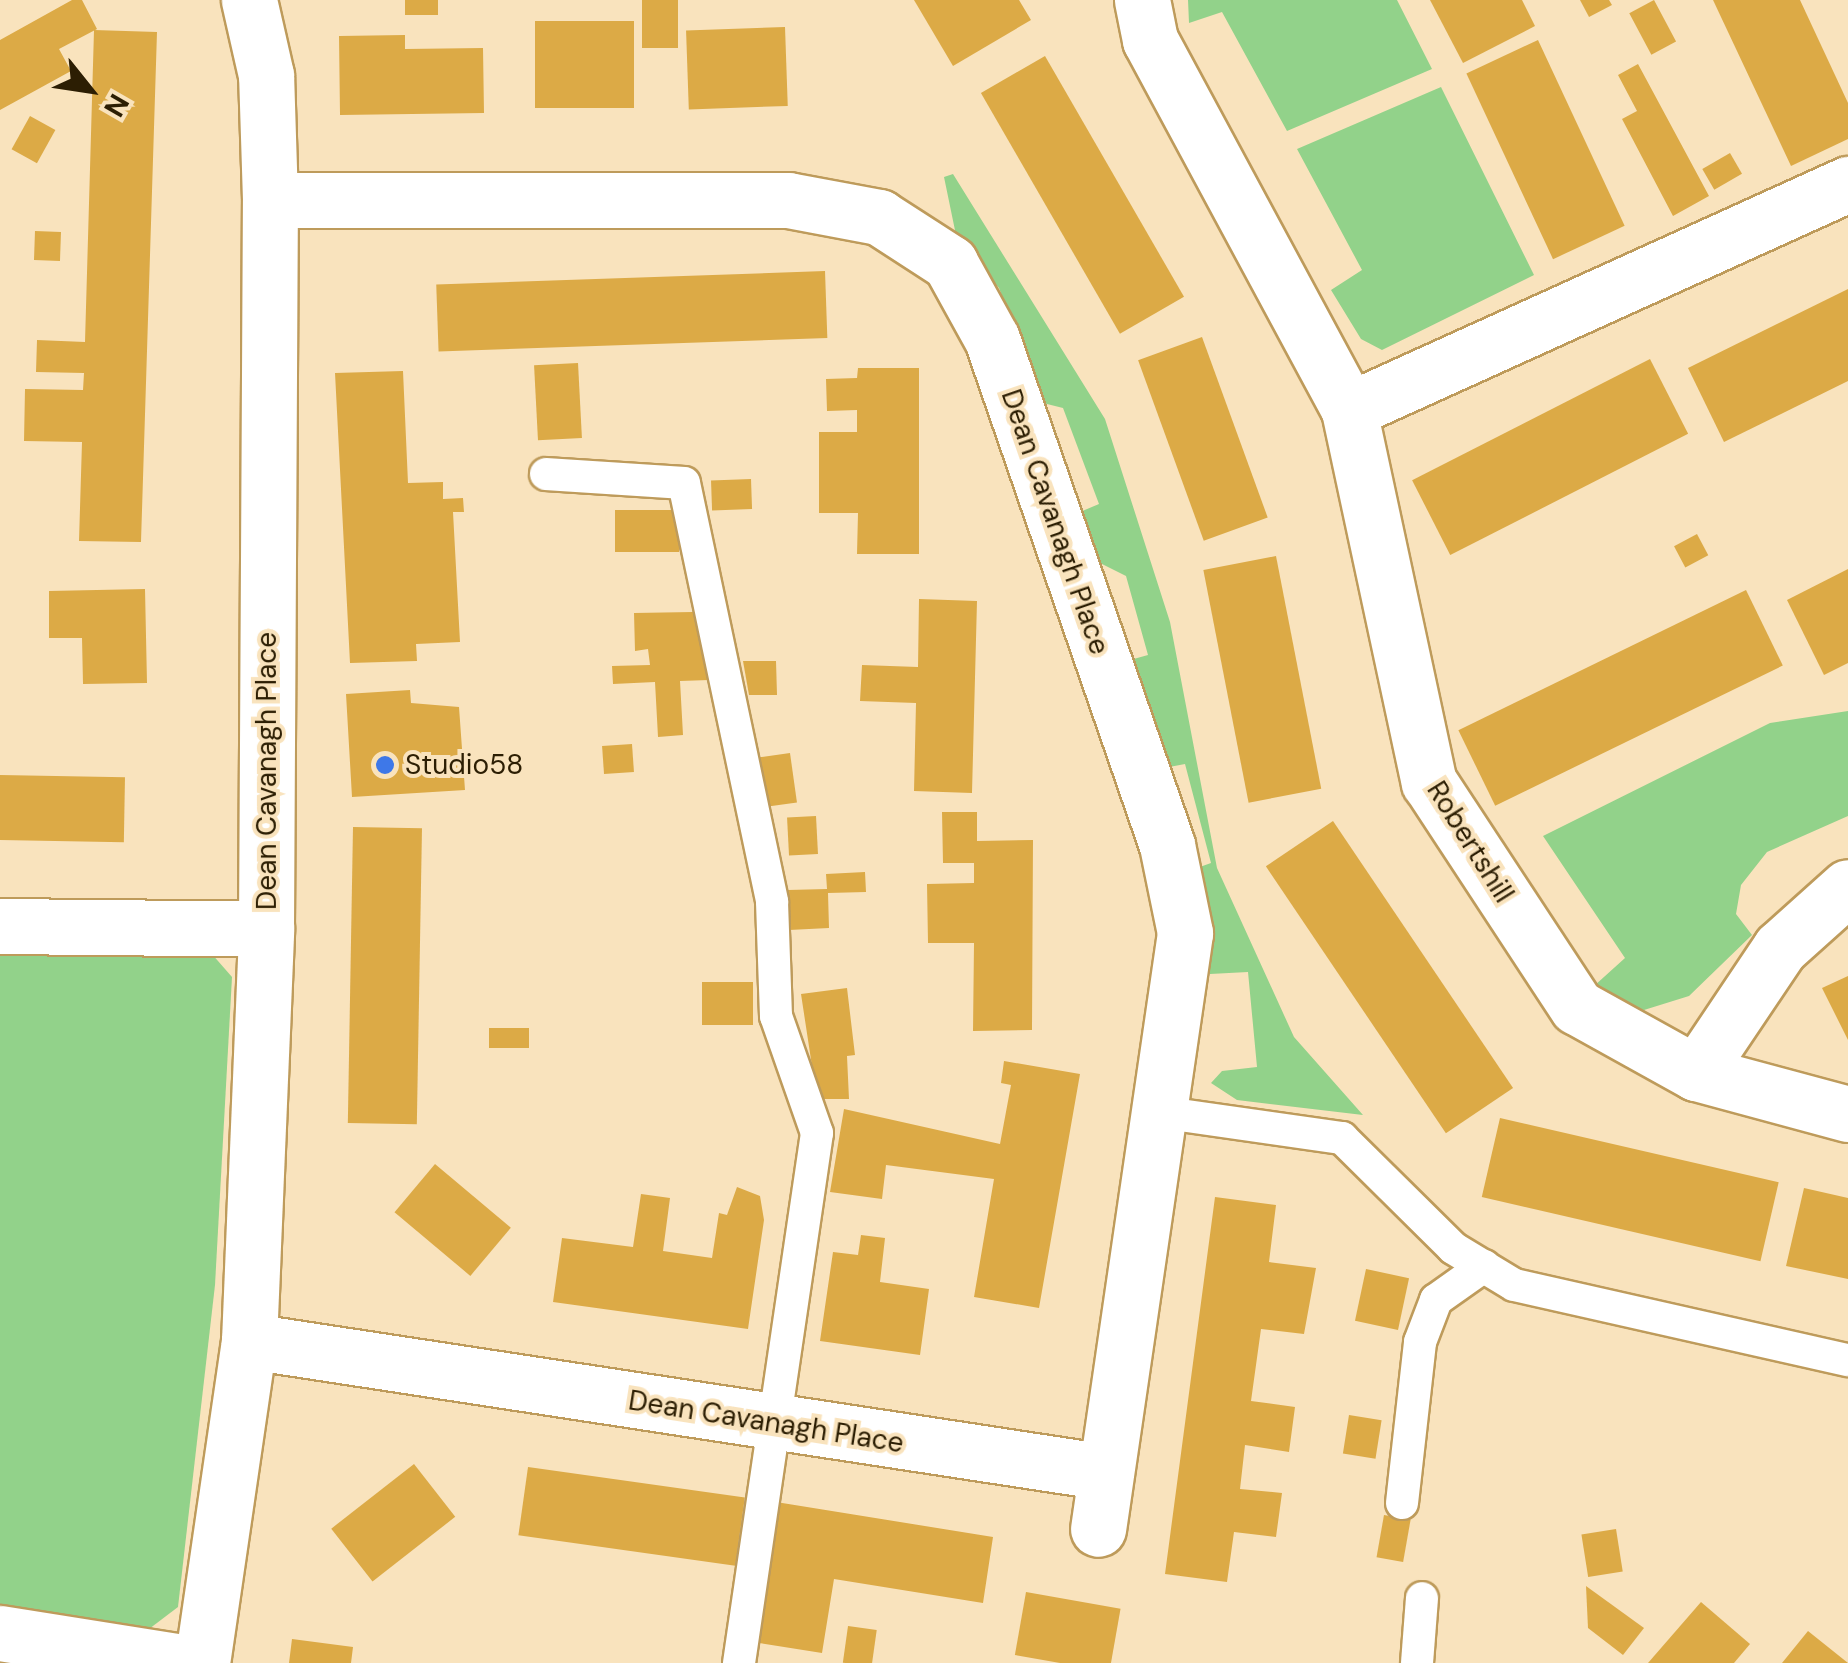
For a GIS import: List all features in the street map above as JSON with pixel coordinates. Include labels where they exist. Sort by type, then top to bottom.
[{"type":"street","name":"Dean Cavanagh Place","points":[[202,1663],[249,1341],[266,928],[270,200],[266,75],[249,0]]},
{"type":"street","name":"Robertshill","points":[[1142,0],[1150,40],[1349,410],[1428,782],[1577,1007],[1696,1073],[1848,1114]]},
{"type":"street","points":[[1349,410],[1848,184]]},
{"type":"street","name":"Dean Cavanagh Place","points":[[270,200],[788,200],[878,217],[950,264],[992,339],[1167,845],[1185,933],[1098,1529]]},
{"type":"street","points":[[1696,1073],[1780,948],[1848,887]]},
{"type":"street","points":[[0,926],[266,928]]},
{"type":"street","name":"Dean Cavanagh Place","points":[[249,1341],[1106,1472]]},
{"type":"street","points":[[0,1633],[190,1663]]},
{"type":"lane","points":[[546,474],[684,482],[772,902],[776,1016],[817,1133],[739,1663]]},
{"type":"lane","points":[[1159,1112],[1342,1138],[1453,1248],[1514,1285],[1848,1360]]},
{"type":"lane","points":[[1402,1503],[1420,1342],[1436,1300],[1484,1266]]},
{"type":"lane","points":[[1417,1663],[1422,1598]]},
{"type":"green space","points":[[1188,0],[1397,0],[1432,69],[1287,131],[1222,12],[1189,23]]},
{"type":"green space","points":[[1441,87],[1534,275],[1382,350],[1361,339],[1331,290],[1362,270],[1297,149]]},
{"type":"green space","points":[[953,174],[1105,419],[1170,622],[1217,868],[1294,1037],[1363,1115],[1237,1100],[1211,1083],[1222,1071],[1257,1067],[1248,972],[1210,974],[1197,868],[1211,863],[1185,764],[1164,768],[1130,660],[1148,655],[1126,576],[1100,563],[1080,512],[1099,504],[1063,408],[1043,403],[999,288],[957,240],[944,177]]},
{"type":"green space","points":[[1848,711],[1848,816],[1767,852],[1741,885],[1736,914],[1752,935],[1689,996],[1644,1010],[1606,1000],[1594,986],[1625,958],[1543,836],[1770,723]]},
{"type":"green space","points":[[211,953],[232,977],[215,1285],[178,1607],[149,1629],[0,1607],[0,954]]},
{"type":"building","points":[[72,0],[82,0],[97,29],[59,49],[71,71],[0,110],[0,40]]},
{"type":"building","points":[[405,0],[438,0],[438,15],[405,15]]},
{"type":"building","points":[[642,0],[678,0],[678,48],[642,48]]},
{"type":"building","points":[[914,0],[1019,0],[1031,20],[953,66]]},
{"type":"building","points":[[1430,0],[1522,0],[1535,26],[1463,63]]},
{"type":"building","points":[[1580,0],[1609,0],[1612,5],[1589,17]]},
{"type":"building","points":[[1654,0],[1676,41],[1651,55],[1629,13]]},
{"type":"building","points":[[1713,0],[1800,0],[1848,103],[1848,139],[1791,166]]},
{"type":"building","points":[[535,21],[634,21],[634,108],[535,108]]},
{"type":"building","points":[[785,27],[788,106],[689,109],[686,30]]},
{"type":"building","points":[[94,30],[157,32],[141,542],[79,541],[82,442],[24,441],[25,389],[83,390],[84,373],[36,372],[37,340],[85,342]]},
{"type":"building","points":[[405,35],[405,49],[483,48],[484,113],[340,115],[339,36]]},
{"type":"building","points":[[1538,40],[1625,226],[1553,259],[1466,73]]},
{"type":"building","points":[[1045,56],[1184,297],[1120,334],[981,93]]},
{"type":"building","points":[[1638,64],[1709,196],[1673,216],[1622,119],[1637,111],[1618,75]]},
{"type":"building","points":[[30,116],[55,130],[37,163],[12,149]]},
{"type":"building","points":[[1730,153],[1742,174],[1714,190],[1702,169]]},
{"type":"building","points":[[35,231],[61,232],[60,261],[34,260]]},
{"type":"building","points":[[825,271],[827,338],[439,352],[436,285]]},
{"type":"building","points":[[1848,289],[1848,381],[1724,442],[1688,368]]},
{"type":"building","points":[[1202,337],[1268,517],[1204,541],[1138,360]]},
{"type":"building","points":[[1650,359],[1688,434],[1450,555],[1412,480]]},
{"type":"building","points":[[578,363],[582,438],[538,440],[534,365]]},
{"type":"building","points":[[858,368],[919,368],[919,554],[857,554],[858,513],[819,513],[819,432],[857,432],[857,410],[827,411],[826,379],[857,378]]},
{"type":"building","points":[[403,371],[408,483],[443,482],[443,499],[463,498],[464,512],[453,512],[460,642],[416,644],[417,661],[350,663],[335,373]]},
{"type":"building","points":[[751,479],[752,509],[712,510],[711,480]]},
{"type":"building","points":[[615,510],[679,510],[679,552],[615,552]]},
{"type":"building","points":[[1697,534],[1708,555],[1685,567],[1674,546]]},
{"type":"building","points":[[1276,556],[1321,789],[1249,803],[1203,570]]},
{"type":"building","points":[[1848,569],[1848,663],[1824,675],[1787,600]]},
{"type":"building","points":[[145,589],[147,683],[83,684],[82,638],[49,638],[49,591]]},
{"type":"building","points":[[1746,590],[1783,665],[1495,806],[1458,730]]},
{"type":"building","points":[[919,599],[977,601],[972,793],[914,791],[916,703],[860,701],[862,665],[918,667]]},
{"type":"building","points":[[693,612],[709,680],[680,681],[683,735],[658,737],[655,682],[613,684],[612,666],[650,665],[648,649],[635,651],[634,613]]},
{"type":"building","points":[[743,661],[776,661],[777,695],[749,695]]},
{"type":"building","points":[[410,690],[411,703],[459,707],[465,790],[352,797],[346,694]]},
{"type":"building","points":[[632,744],[634,772],[604,774],[602,746]]},
{"type":"building","points":[[790,753],[797,803],[766,807],[759,757]]},
{"type":"building","points":[[0,775],[125,777],[124,842],[0,840]]},
{"type":"building","points":[[942,812],[977,812],[977,841],[1033,840],[1032,1030],[973,1031],[974,943],[928,943],[927,884],[974,883],[974,863],[943,863]]},
{"type":"building","points":[[816,816],[818,854],[789,855],[787,818]]},
{"type":"building","points":[[1333,821],[1513,1088],[1446,1133],[1266,866]]},
{"type":"building","points":[[353,827],[422,828],[417,1124],[348,1123]]},
{"type":"building","points":[[865,872],[866,892],[828,893],[829,928],[789,930],[788,890],[827,889],[826,874]]},
{"type":"building","points":[[1848,976],[1848,1040],[1822,988]]},
{"type":"building","points":[[702,982],[753,982],[753,1025],[702,1025]]},
{"type":"building","points":[[847,988],[855,1055],[847,1056],[849,1099],[817,1099],[801,994]]},
{"type":"building","points":[[489,1028],[529,1028],[529,1048],[489,1048]]},
{"type":"building","points":[[1004,1061],[1080,1074],[1039,1308],[974,1297],[994,1179],[886,1165],[882,1199],[830,1192],[844,1109],[1000,1144],[1011,1085],[1001,1083]]},
{"type":"building","points":[[1500,1118],[1779,1182],[1760,1261],[1482,1197]]},
{"type":"building","points":[[435,1164],[511,1228],[470,1276],[395,1212]]},
{"type":"building","points":[[737,1187],[760,1196],[764,1220],[748,1329],[553,1302],[562,1238],[633,1247],[641,1194],[670,1198],[663,1251],[712,1258],[719,1213],[727,1215]]},
{"type":"building","points":[[1804,1188],[1848,1198],[1848,1279],[1786,1266]]},
{"type":"building","points":[[1215,1197],[1276,1205],[1269,1262],[1316,1268],[1304,1334],[1261,1329],[1251,1401],[1295,1407],[1289,1452],[1245,1445],[1240,1489],[1282,1493],[1276,1537],[1234,1532],[1227,1582],[1165,1574]]},
{"type":"building","points":[[861,1235],[885,1238],[880,1282],[929,1289],[920,1355],[820,1341],[833,1252],[858,1255]]},
{"type":"building","points":[[1366,1269],[1409,1278],[1398,1330],[1355,1321]]},
{"type":"building","points":[[1349,1415],[1382,1420],[1375,1459],[1343,1454]]},
{"type":"building","points":[[414,1464],[455,1517],[373,1581],[331,1529]]},
{"type":"building","points":[[528,1467],[745,1497],[735,1566],[518,1535]]},
{"type":"building","points":[[776,1502],[993,1537],[983,1603],[834,1579],[822,1653],[753,1642]]},
{"type":"building","points":[[1384,1515],[1411,1520],[1403,1562],[1377,1557]]},
{"type":"building","points":[[1616,1529],[1623,1571],[1588,1577],[1581,1534]]},
{"type":"building","points":[[1586,1586],[1644,1628],[1623,1655],[1588,1628]]},
{"type":"building","points":[[1026,1592],[1121,1609],[1111,1663],[1060,1663],[1015,1655]]},
{"type":"building","points":[[1701,1602],[1750,1644],[1734,1663],[1648,1663]]},
{"type":"building","points":[[848,1626],[877,1630],[872,1663],[843,1663]]},
{"type":"building","points":[[1808,1631],[1848,1663],[1782,1663]]},
{"type":"building","points":[[292,1639],[353,1647],[351,1663],[289,1663]]},
{"type":"place","name":"Studio58","points":[[385,765]]}]
